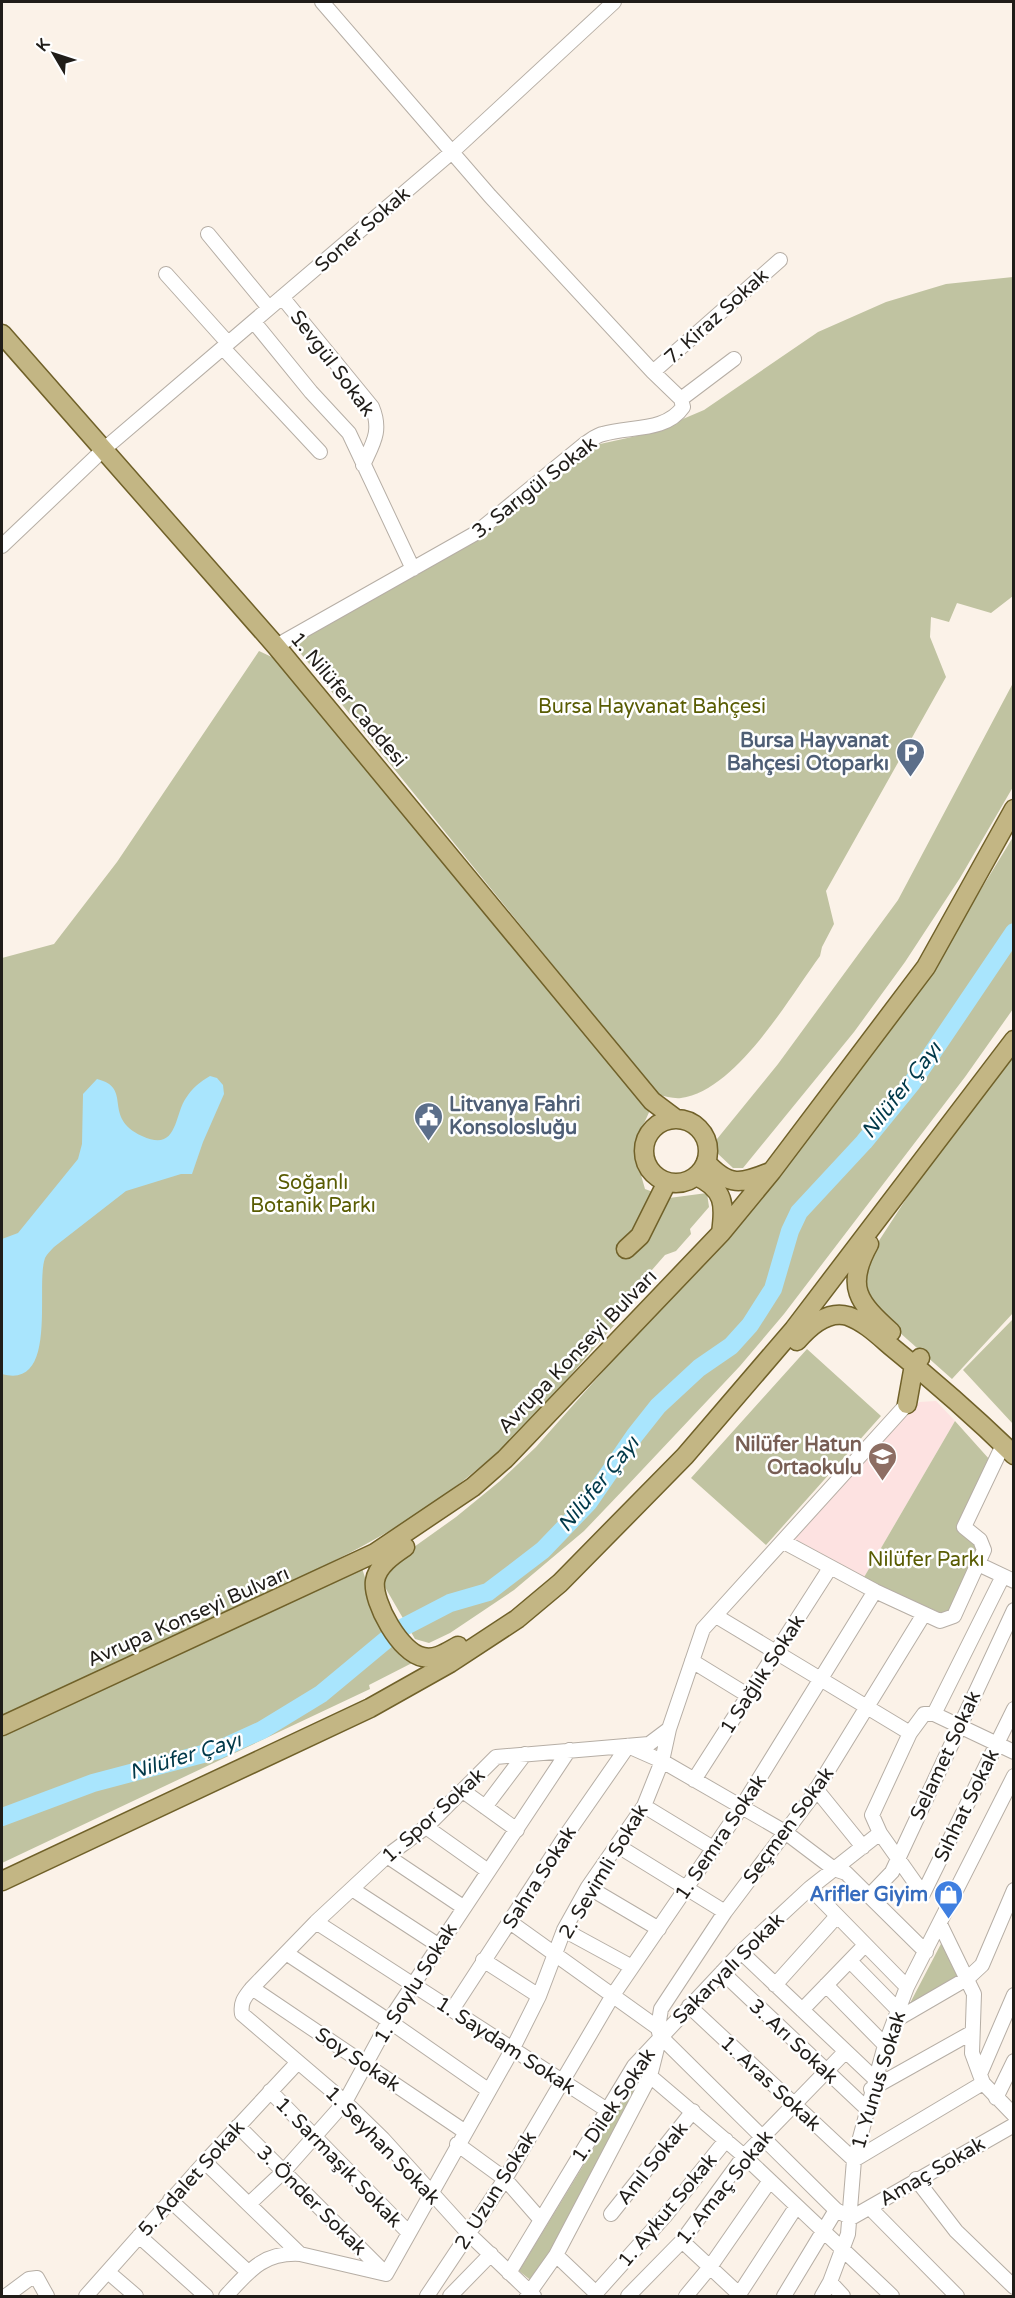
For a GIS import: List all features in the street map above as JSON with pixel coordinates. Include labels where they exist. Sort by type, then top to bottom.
[{"type":"main road","name":"1. Nilüfer Caddesi","points":[[2,334],[276,646],[652,1101],[676,1119]]},
{"type":"main road","name":"Avrupa Konseyi Bulvarı","points":[[2,1726],[332,1576],[375,1553],[473,1487],[506,1459],[721,1233],[772,1171],[926,967],[1014,809]]},
{"type":"main road","points":[[975,881],[1014,822]]},
{"type":"main road","points":[[2,1881],[370,1708],[450,1663],[517,1619],[560,1583],[624,1521],[685,1456],[794,1329],[916,1172],[1014,1040]]},
{"type":"main road","points":[[652,1101],[655,1126],[645,1142],[643,1153],[647,1167],[660,1178],[682,1183],[701,1169],[706,1141],[702,1132],[695,1125],[676,1119],[655,1126]]},
{"type":"main road","points":[[701,1169],[735,1182],[751,1180],[772,1171]]},
{"type":"main road","points":[[701,1169],[723,1201],[721,1233]]},
{"type":"main road","points":[[916,1172],[860,1259],[855,1276],[857,1293],[863,1306],[1010,1447]]},
{"type":"main road","points":[[685,1456],[724,1425],[798,1339],[809,1328],[825,1318],[837,1315],[848,1316],[918,1361]]},
{"type":"main road","points":[[907,1404],[918,1361]]},
{"type":"main road","points":[[907,1404],[942,1382]]},
{"type":"main road","points":[[572,1388],[531,1445],[494,1480],[387,1559],[375,1581],[377,1600],[398,1640],[412,1653],[423,1657],[441,1656],[526,1599],[624,1521]]},
{"type":"street","points":[[322,2],[452,152],[653,372],[681,399],[734,359]]},
{"type":"street","name":"Soner Sokak","points":[[2,546],[103,450],[452,152],[614,2]]},
{"type":"street","points":[[208,234],[269,308]]},
{"type":"street","name":"7. Kiraz Sokak","points":[[653,372],[780,260]]},
{"type":"street","points":[[166,274],[320,452]]},
{"type":"street","name":"Sevgül Sokak","points":[[282,297],[372,408],[378,421],[376,436],[363,465]]},
{"type":"street","points":[[254,322],[349,433],[413,569]]},
{"type":"street","name":"3. Sarıgül Sokak","points":[[276,646],[476,534],[586,442],[602,434],[658,424],[678,414],[683,407],[681,399]]},
{"type":"street","name":"2. Sevimli Sokak","points":[[386,2274],[464,2131],[512,2050],[539,1996],[564,1930],[588,1887],[644,1806],[662,1761],[669,1729],[703,1629],[907,1404]]},
{"type":"street","points":[[784,1542],[875,1591],[939,1621],[954,1616],[984,1550],[980,1540],[964,1527],[1010,1447]]},
{"type":"street","points":[[934,1714],[1008,1579],[978,1564]]},
{"type":"street","name":"1 Sağlık Sokak","points":[[694,1780],[830,1568]]},
{"type":"street","name":"1. Semra Sokak","points":[[560,2081],[632,1967],[741,1808],[875,1591]]},
{"type":"street","name":"Selamet Sokak","points":[[869,1896],[892,1872],[958,1725],[1014,1610]]},
{"type":"street","name":"Seçmen Sokak","points":[[659,2032],[661,2009],[725,1912],[816,1789],[924,1614]]},
{"type":"street","points":[[716,1616],[910,1733]]},
{"type":"street","points":[[692,1661],[749,1696]]},
{"type":"street","name":"Sıhhat Sokak","points":[[896,1859],[923,1894],[1014,1709]]},
{"type":"street","points":[[896,1859],[872,1815],[910,1733],[924,1714],[934,1714],[1014,1752]]},
{"type":"street","name":"1. Spor Sokak","points":[[248,1993],[316,1922],[387,1856],[426,1827],[496,1757],[649,1744],[669,1729]]},
{"type":"street","points":[[628,1746],[662,1761],[784,1832],[834,1869],[846,1873],[926,1952]]},
{"type":"street","name":"Sahra Sokak","points":[[452,2010],[483,1960],[628,1746]]},
{"type":"street","name":"1. Soylu Sokak","points":[[249,2204],[283,2172],[345,2102],[389,2020],[569,1750]]},
{"type":"street","points":[[485,1807],[525,1754]]},
{"type":"street","name":"1. Yunus Sokak","points":[[822,2296],[843,2248],[851,2218],[854,2160],[873,2084],[896,2015],[907,1987],[1014,1776]]},
{"type":"street","points":[[816,1789],[863,1847]]},
{"type":"street","points":[[463,1791],[517,1830]]},
{"type":"street","points":[[644,1806],[713,1848]]},
{"type":"street","points":[[426,1827],[488,1871]]},
{"type":"street","name":"Sakaryalı Sokak","points":[[659,2032],[689,2006],[741,1952],[810,1888],[880,1833]]},
{"type":"street","points":[[618,1846],[725,1912]]},
{"type":"street","points":[[387,1856],[463,1907]]},
{"type":"street","points":[[588,1887],[659,1929]]},
{"type":"street","points":[[352,1888],[438,1945]]},
{"type":"street","points":[[810,1888],[907,1987]]},
{"type":"street","points":[[850,1961],[896,2015],[968,1978],[982,1965],[1014,1890]]},
{"type":"street","points":[[775,1985],[837,1916]]},
{"type":"street","name":"1. Saydam Sokak","points":[[316,1922],[607,2110]]},
{"type":"street","points":[[510,1922],[614,1995],[659,2032],[836,2210],[851,2218]]},
{"type":"street","points":[[940,1924],[974,1994],[972,2053],[981,2078],[996,2098],[1014,2115]]},
{"type":"street","points":[[564,1930],[632,1967]]},
{"type":"street","points":[[802,2010],[865,1945]]},
{"type":"street","points":[[741,1952],[845,2052],[873,2084],[971,2033]]},
{"type":"street","points":[[286,1953],[389,2020],[488,2090]]},
{"type":"street","points":[[483,1960],[539,1996]]},
{"type":"street","name":"3. Arı Sokak","points":[[722,1972],[867,2109]]},
{"type":"street","points":[[826,1985],[885,2045]]},
{"type":"street","name":"1. Seyhan Sokak","points":[[248,1993],[242,2014],[345,2102],[383,2139],[430,2193],[530,2295]]},
{"type":"street","name":"Soy Sokak","points":[[248,1993],[366,2064],[464,2131]]},
{"type":"street","points":[[854,2160],[981,2078],[1014,1995]]},
{"type":"street","name":"1. Aras Sokak","points":[[689,2006],[854,2160]]},
{"type":"street","name":"1. Dilek Sokak","points":[[530,2295],[556,2255],[651,2076],[659,2032]]},
{"type":"street","name":"1. Dilek Sokak","points":[[509,2273],[634,2066],[659,2032]]},
{"type":"street","name":"1. Amaç Sokak","points":[[628,2296],[682,2241],[744,2156],[845,2052]]},
{"type":"street","points":[[996,2098],[1014,2061]]},
{"type":"street","name":"5. Adalet Sokak","points":[[86,2296],[170,2200],[298,2062]]},
{"type":"street","points":[[651,2076],[744,2156],[892,2296]]},
{"type":"street","name":"2. Uzun Sokak","points":[[427,2296],[505,2179],[560,2081]]},
{"type":"street","name":"1. Sarmaşık Sokak","points":[[270,2091],[363,2189],[408,2232]]},
{"type":"street","name":"Anıl Sokak","points":[[611,2214],[693,2111]]},
{"type":"street","name":"Amaç Sokak","points":[[851,2218],[1014,2125]]},
{"type":"street","name":"3. Önder Sokak","points":[[238,2126],[386,2274]]},
{"type":"street","name":"1. Aykut Sokak","points":[[556,2255],[596,2293],[665,2216],[726,2140]]},
{"type":"street","points":[[457,2144],[505,2179],[540,2219]]},
{"type":"street","points":[[205,2162],[300,2254]]},
{"type":"street","points":[[916,2179],[956,2231],[1014,2287]]},
{"type":"street","points":[[686,2296],[710,2267],[769,2181]]},
{"type":"street","points":[[170,2200],[248,2272]]},
{"type":"street","points":[[682,2241],[739,2296],[796,2207]]},
{"type":"street","points":[[870,2208],[957,2296]]},
{"type":"street","points":[[784,2296],[836,2210]]},
{"type":"street","points":[[139,2236],[206,2296]]},
{"type":"street","points":[[226,2296],[248,2272],[271,2256],[300,2254],[386,2274]]},
{"type":"street","points":[[450,2296],[491,2254]]},
{"type":"street","points":[[108,2272],[136,2296]]},
{"type":"street","points":[[6,2296],[29,2279],[37,2278],[47,2296]]},
{"type":"street","points":[[830,2282],[843,2296]]},
{"type":"shaded area","name":"Nilüfer Hatun Ortaokulu","points":[[936,1401],[955,1421],[863,1579],[792,1541],[919,1402]]},
{"type":"green space","name":"Bursa Hayvanat Bahçesi","points":[[1013,277],[1013,596],[991,613],[957,603],[949,622],[931,617],[930,637],[946,677],[826,891],[834,924],[820,956],[760,1040],[722,1079],[701,1092],[681,1098],[658,1095],[293,644],[481,535],[591,446],[650,433],[704,410],[818,332],[886,302],[946,284]]},
{"type":"green space","name":"Soğanlı Botanik Parkı","points":[[259,651],[276,659],[603,1055],[651,1108],[636,1141],[635,1154],[645,1189],[669,1198],[707,1193],[709,1207],[690,1229],[691,1234],[676,1251],[665,1255],[625,1301],[616,1323],[560,1388],[501,1449],[436,1501],[367,1544],[317,1569],[319,1574],[2,1720],[2,958],[54,944],[117,862]]},
{"type":"green space","points":[[1013,683],[1013,787],[960,878],[905,962],[854,1032],[743,1168],[733,1168],[715,1151],[717,1139],[778,1064],[898,900]]},
{"type":"green space","points":[[1013,837],[1013,1009],[965,1077],[784,1314],[740,1366],[584,1531],[514,1590],[450,1633],[429,1643],[415,1639],[382,1582],[387,1562],[414,1547],[456,1517],[500,1481],[536,1447],[723,1236],[930,973]]},
{"type":"green space","points":[[1013,1048],[1013,1313],[952,1379],[863,1300],[869,1256],[936,1153]]},
{"type":"green space","points":[[1013,1319],[1013,1424],[963,1370]]},
{"type":"green space","points":[[807,1349],[881,1416],[766,1545],[691,1478]]},
{"type":"green space","name":"Nilüfer Parkı","points":[[955,1421],[990,1460],[957,1528],[976,1545],[971,1573],[956,1602],[943,1614],[863,1579]]},
{"type":"green space","points":[[362,1568],[374,1606],[414,1662],[369,1685],[370,1689],[2,1863],[2,1732]]},
{"type":"green space","points":[[943,1940],[961,1974],[908,2007]]},
{"type":"green space","points":[[639,2074],[643,2075],[570,2222],[533,2282],[519,2271]]},
{"type":"water","points":[[210,1076],[217,1078],[223,1085],[224,1094],[192,1174],[181,1174],[126,1191],[52,1249],[45,1258],[43,1272],[38,1352],[31,1367],[20,1375],[2,1374],[2,1239],[18,1233],[78,1159],[82,1144],[83,1094],[97,1079],[108,1083],[117,1096],[123,1120],[130,1128],[142,1136],[162,1140],[173,1130],[188,1094]]},
{"type":"waterway","name":"Nilüfer Çayı","points":[[2,1817],[93,1783],[218,1750],[262,1730],[321,1694],[398,1630],[450,1603],[488,1592],[543,1550],[589,1502],[658,1406],[699,1368],[731,1346],[750,1325],[773,1289],[790,1231],[799,1212],[864,1142],[912,1083],[1014,932]]},
{"type":"place","name":"Bursa Hayvanat Bahçesi Otoparkı","points":[[910,778]]},
{"type":"place","name":"Litvanya Fahri Konsolosluğu","points":[[428,1142]]},
{"type":"place","name":"Nilüfer Hatun Ortaokulu","points":[[883,1482]]},
{"type":"place","name":"Arifler Giyim","points":[[949,1920]]}]
